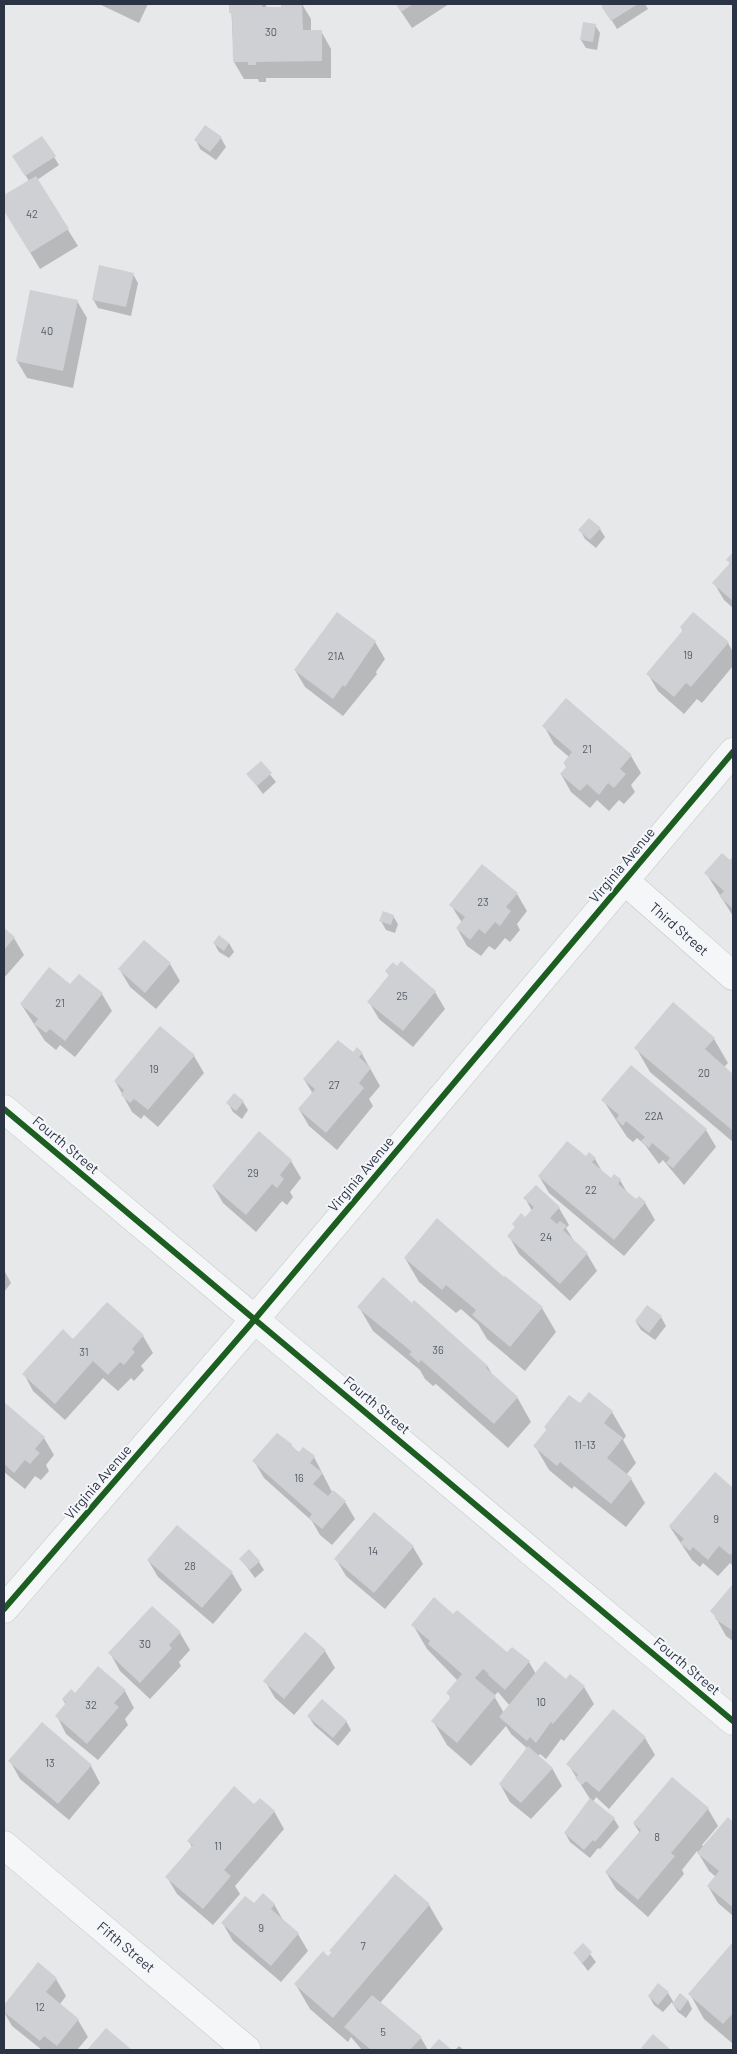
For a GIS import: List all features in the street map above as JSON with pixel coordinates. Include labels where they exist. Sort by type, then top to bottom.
[{"type":"street","name":"Virginia Avenue","points":[[4,1609],[255,1319],[733,752]]},
{"type":"street","name":"Third Street","points":[[625,881],[733,976]]},
{"type":"street","name":"Fourth Street","points":[[4,1110],[733,1721]]},
{"type":"street","name":"Fifth Street","points":[[4,1845],[247,2050]]},
{"type":"building","points":[[229,4],[262,4],[262,7],[281,7],[281,4],[302,4],[303,30],[322,30],[322,61],[256,62],[256,65],[248,65],[248,62],[233,62],[232,13],[229,13]]},
{"type":"building","points":[[396,4],[413,4],[401,12]]},
{"type":"building","points":[[605,4],[638,4],[611,21],[601,6]]},
{"type":"building","points":[[583,22],[596,24],[593,42],[580,40]]},
{"type":"building","points":[[205,125],[222,137],[210,152],[194,140]]},
{"type":"building","points":[[42,136],[56,156],[25,176],[12,156]]},
{"type":"building","points":[[36,176],[69,229],[30,253],[4,211],[4,195]]},
{"type":"building","points":[[99,265],[134,273],[126,307],[92,300]]},
{"type":"building","points":[[30,290],[78,300],[63,371],[16,361]]},
{"type":"building","points":[[589,518],[601,528],[590,540],[578,530]]},
{"type":"building","points":[[731,554],[733,555],[733,601],[712,583],[730,563],[726,560]]},
{"type":"building","points":[[337,612],[376,641],[345,687],[343,685],[333,699],[294,670]]},
{"type":"building","points":[[693,612],[729,642],[691,687],[686,683],[674,697],[646,674],[683,630],[680,627]]},
{"type":"building","points":[[566,698],[632,755],[620,769],[626,774],[614,788],[608,783],[599,795],[587,784],[580,791],[560,774],[567,766],[563,763],[572,752],[542,726]]},
{"type":"building","points":[[261,761],[272,773],[257,786],[246,774]]},
{"type":"building","points":[[722,853],[730,860],[733,856],[733,909],[719,896],[724,891],[704,873]]},
{"type":"building","points":[[482,864],[518,893],[506,907],[511,911],[500,926],[495,922],[485,934],[479,929],[470,940],[456,928],[465,917],[449,905]]},
{"type":"building","points":[[383,911],[394,915],[391,925],[379,921]]},
{"type":"building","points":[[4,928],[15,937],[4,950]]},
{"type":"building","points":[[219,935],[229,943],[224,951],[213,943]]},
{"type":"building","points":[[144,940],[171,963],[145,993],[118,969]]},
{"type":"building","points":[[401,961],[436,991],[403,1031],[367,1002],[389,975],[385,971],[393,962],[397,966]]},
{"type":"building","points":[[49,967],[70,984],[79,974],[103,993],[65,1041],[50,1029],[46,1033],[34,1024],[38,1019],[20,1004]]},
{"type":"building","points":[[673,1002],[715,1038],[705,1049],[733,1074],[733,1131],[634,1048]]},
{"type":"building","points":[[160,1026],[195,1055],[148,1110],[134,1099],[130,1103],[121,1095],[124,1090],[114,1081]]},
{"type":"building","points":[[338,1040],[353,1052],[357,1047],[363,1053],[359,1057],[371,1068],[359,1083],[364,1088],[326,1133],[298,1109],[315,1089],[303,1079]]},
{"type":"building","points":[[631,1065],[707,1129],[673,1168],[666,1163],[670,1158],[652,1143],[649,1148],[641,1141],[645,1137],[626,1121],[623,1126],[616,1119],[619,1115],[601,1100]]},
{"type":"building","points":[[234,1093],[244,1101],[236,1111],[226,1103]]},
{"type":"building","points":[[259,1131],[292,1160],[280,1175],[284,1179],[277,1188],[272,1184],[246,1215],[212,1186]]},
{"type":"building","points":[[567,1141],[586,1156],[589,1152],[596,1158],[592,1162],[611,1178],[614,1174],[621,1179],[618,1184],[636,1199],[639,1196],[646,1202],[614,1240],[538,1176]]},
{"type":"building","points":[[536,1185],[560,1207],[550,1218],[557,1224],[560,1221],[567,1226],[563,1230],[588,1253],[560,1284],[507,1236],[515,1227],[512,1224],[521,1213],[525,1217],[534,1207],[523,1198]]},
{"type":"building","points":[[437,1218],[504,1277],[543,1307],[510,1347],[472,1315],[476,1310],[446,1285],[442,1290],[404,1258]]},
{"type":"building","points":[[383,1277],[412,1303],[414,1300],[488,1366],[486,1368],[518,1397],[494,1424],[421,1360],[419,1363],[409,1354],[412,1352],[357,1307]]},
{"type":"building","points":[[107,1302],[144,1335],[132,1349],[135,1352],[124,1365],[120,1362],[108,1375],[93,1361],[55,1404],[22,1374],[63,1329],[73,1339]]},
{"type":"building","points":[[647,1305],[662,1316],[649,1333],[635,1321]]},
{"type":"building","points":[[589,1392],[613,1411],[604,1423],[623,1438],[607,1458],[632,1478],[611,1504],[560,1462],[557,1466],[533,1446],[547,1429],[544,1427],[569,1395],[580,1403]]},
{"type":"building","points":[[4,1402],[45,1437],[35,1449],[40,1453],[30,1464],[25,1460],[14,1473],[4,1464]]},
{"type":"building","points":[[277,1433],[299,1452],[303,1447],[315,1456],[310,1463],[323,1473],[313,1484],[328,1496],[333,1490],[346,1501],[322,1529],[309,1518],[312,1514],[252,1461]]},
{"type":"building","points":[[715,1472],[733,1488],[733,1552],[730,1555],[719,1546],[708,1560],[693,1547],[690,1551],[680,1543],[684,1539],[669,1526]]},
{"type":"building","points":[[374,1512],[414,1546],[374,1593],[334,1559]]},
{"type":"building","points":[[177,1525],[233,1572],[202,1608],[147,1560]]},
{"type":"building","points":[[249,1549],[260,1561],[250,1570],[239,1559]]},
{"type":"building","points":[[733,1584],[733,1631],[715,1619],[716,1617],[710,1611]]},
{"type":"building","points":[[434,1597],[453,1614],[457,1610],[507,1652],[512,1647],[530,1661],[505,1690],[483,1669],[475,1678],[496,1696],[457,1743],[431,1721],[451,1697],[446,1693],[462,1674],[428,1644],[430,1641],[411,1625]]},
{"type":"building","points":[[152,1606],[181,1632],[169,1645],[172,1648],[140,1683],[108,1653]]},
{"type":"building","points":[[305,1632],[326,1650],[284,1699],[263,1681]]},
{"type":"building","points":[[545,1661],[566,1679],[570,1674],[585,1686],[553,1724],[551,1722],[536,1743],[530,1737],[527,1741],[499,1717]]},
{"type":"building","points":[[98,1666],[126,1690],[114,1703],[119,1707],[87,1744],[55,1716],[66,1703],[62,1699],[71,1689],[75,1693]]},
{"type":"building","points":[[322,1699],[347,1721],[333,1738],[307,1716]]},
{"type":"building","points":[[613,1709],[646,1737],[599,1792],[586,1781],[582,1785],[575,1778],[578,1775],[566,1764]]},
{"type":"building","points":[[42,1722],[92,1765],[58,1804],[8,1761]]},
{"type":"building","points":[[528,1746],[553,1768],[521,1803],[499,1784]]},
{"type":"building","points":[[672,1777],[709,1808],[671,1853],[675,1856],[638,1900],[605,1872],[641,1830],[633,1823]]},
{"type":"building","points":[[234,1786],[254,1804],[260,1798],[275,1811],[224,1870],[231,1876],[203,1909],[165,1877],[193,1845],[187,1841]]},
{"type":"building","points":[[590,1798],[615,1818],[595,1842],[593,1840],[584,1850],[564,1833]]},
{"type":"building","points":[[728,1817],[733,1822],[733,1904],[731,1906],[707,1886],[719,1871],[697,1853]]},
{"type":"building","points":[[395,1874],[430,1904],[333,2018],[294,1984],[323,1951],[328,1956],[332,1952],[329,1951]]},
{"type":"building","points":[[263,1893],[275,1904],[271,1909],[299,1933],[271,1966],[221,1923],[245,1896],[254,1903]]},
{"type":"building","points":[[733,1942],[733,2013],[723,2024],[688,1994]]},
{"type":"building","points":[[583,1943],[592,1952],[583,1963],[573,1953]]},
{"type":"building","points":[[38,1962],[57,1978],[46,1992],[79,2019],[57,2046],[44,2036],[40,2041],[4,2012],[4,2005]]},
{"type":"building","points":[[658,1983],[669,1992],[658,2005],[648,1996]]},
{"type":"building","points":[[680,1993],[688,2000],[680,2011],[672,2004]]},
{"type":"building","points":[[372,1995],[422,2037],[410,2050],[371,2050],[344,2027]]},
{"type":"building","points":[[106,2028],[132,2050],[87,2050]]},
{"type":"building","points":[[653,2034],[671,2050],[644,2050],[641,2048]]},
{"type":"building","points":[[439,2039],[452,2050],[429,2050]]},
{"type":"cycle path","points":[[4,1609],[255,1319],[733,752]]},
{"type":"cycle path","points":[[4,1109],[733,1721]]}]
